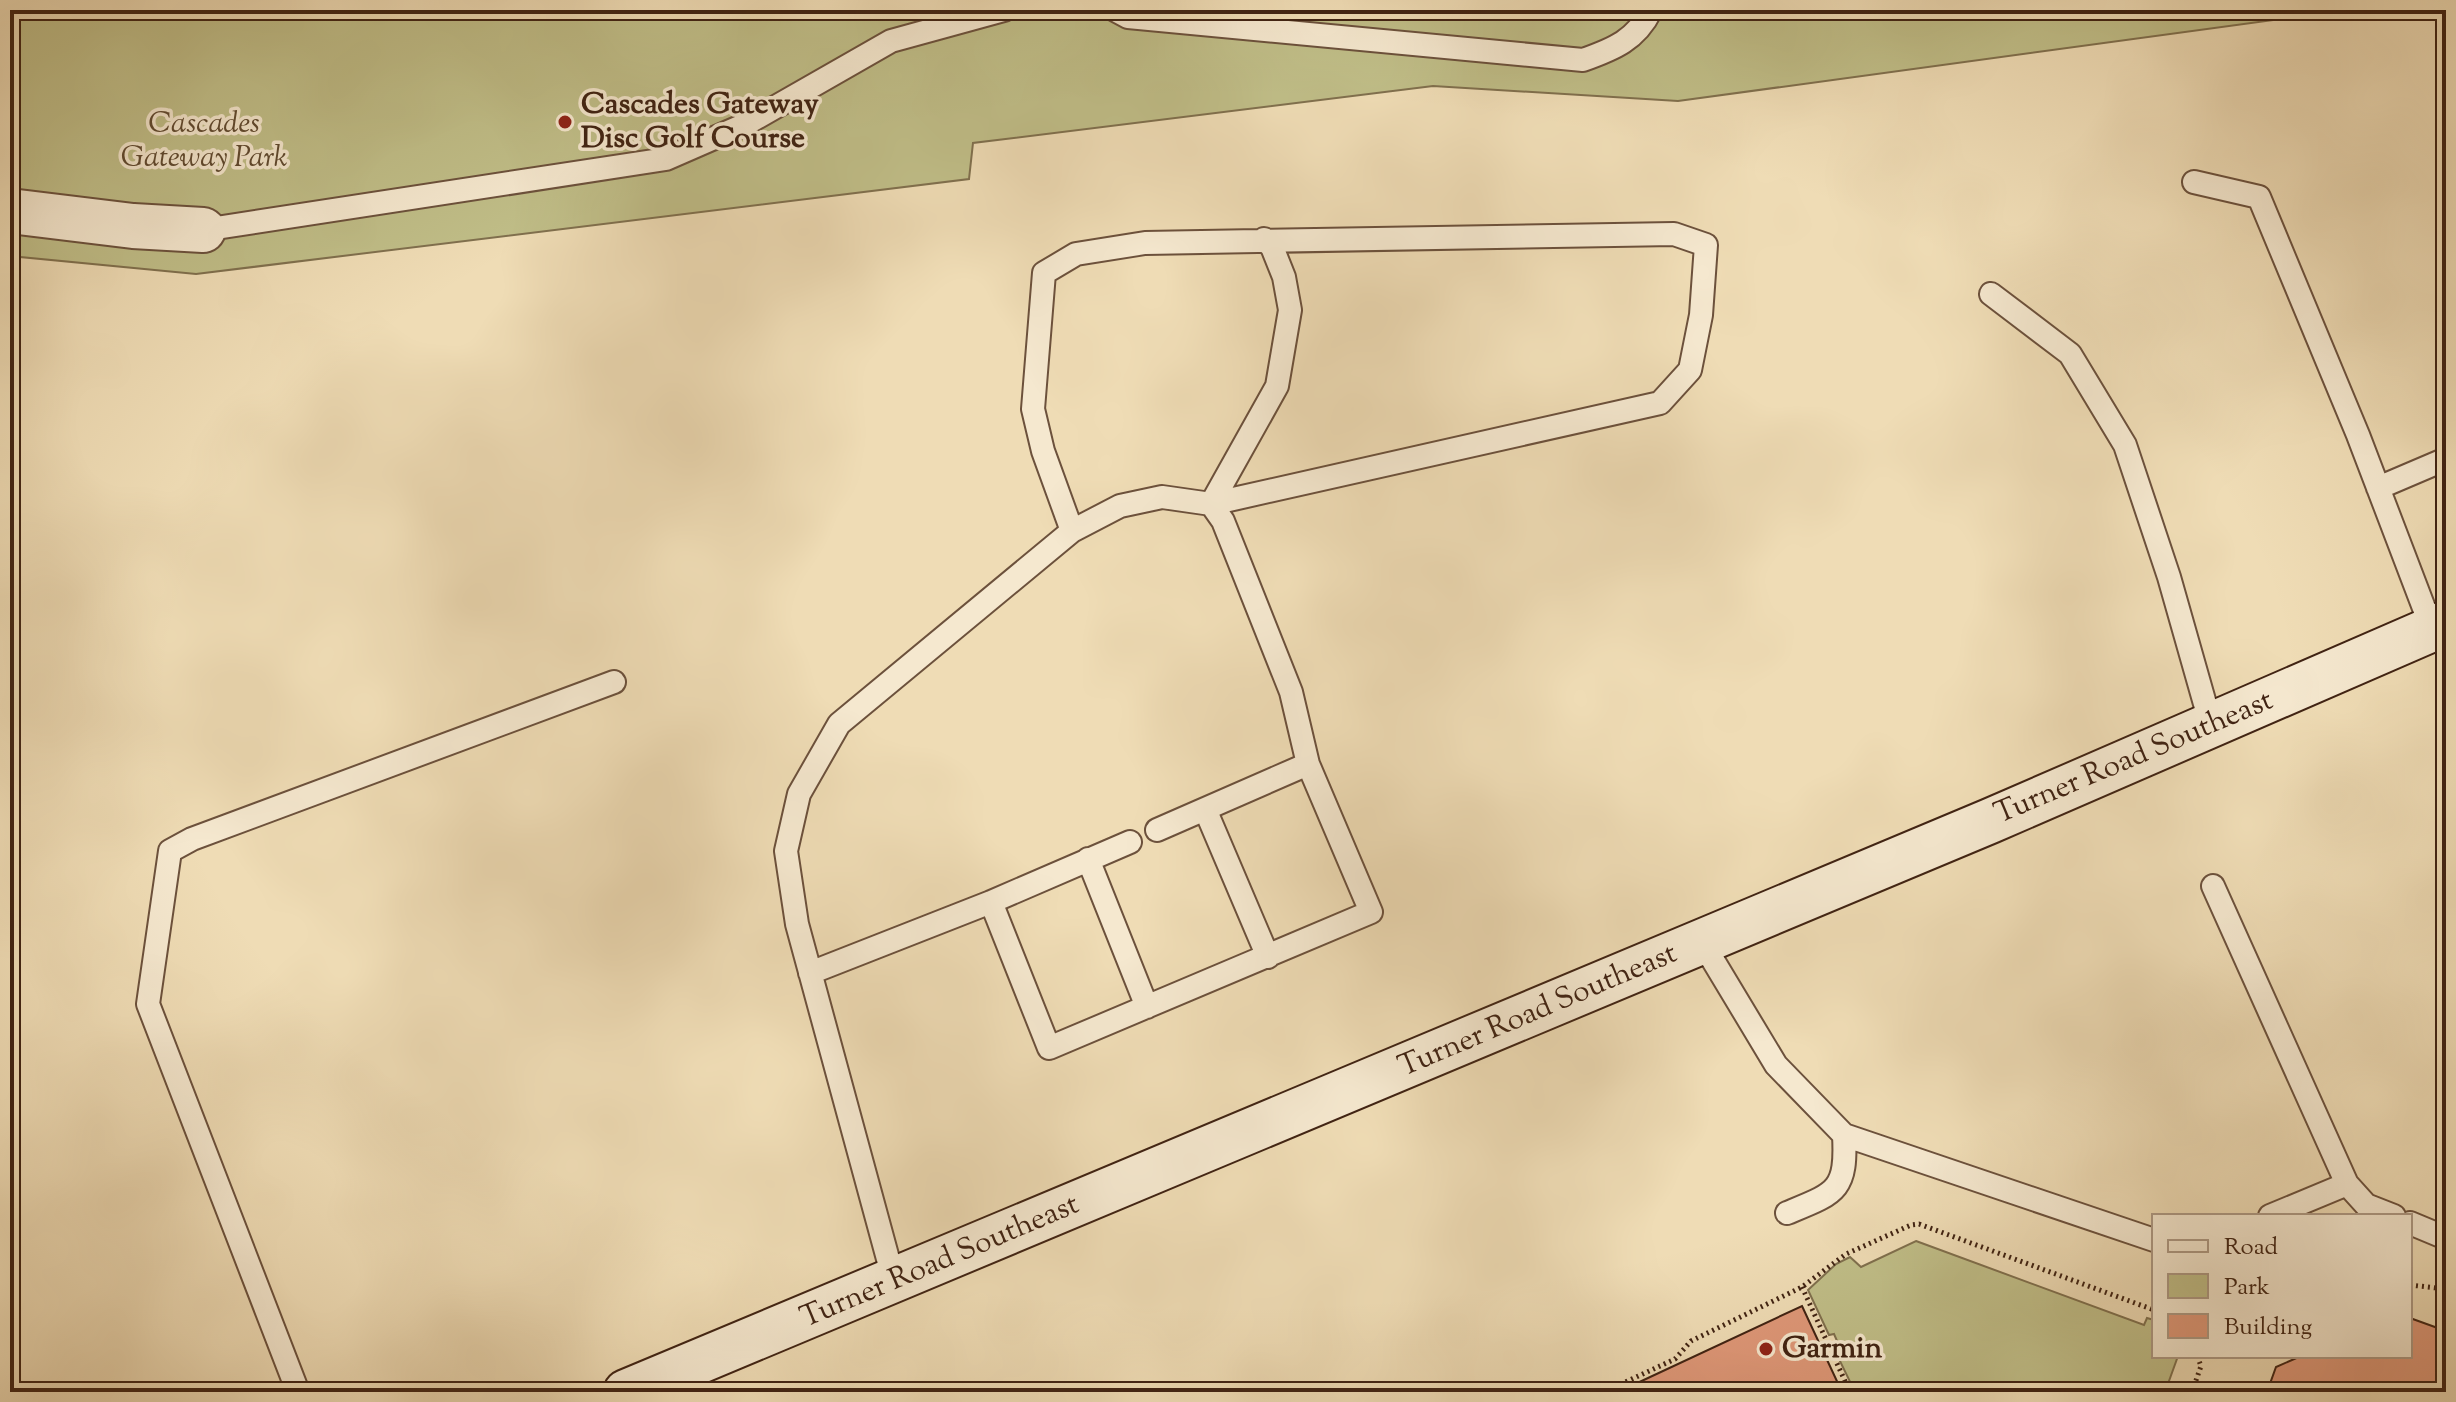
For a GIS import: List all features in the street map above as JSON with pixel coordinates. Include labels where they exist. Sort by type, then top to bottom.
[{"type":"main road","points":[[10,211],[133,226],[203,230]]},
{"type":"main road","name":"Turner Road Southeast","points":[[626,1392],[1702,942],[2439,626]]},
{"type":"lane","points":[[203,230],[666,159],[744,125],[891,41],[1004,10]]},
{"type":"lane","points":[[1115,10],[1128,17],[1583,60],[1616,48],[1640,31],[1651,10]]},
{"type":"lane","points":[[2194,182],[2259,197],[2378,488],[2439,626]]},
{"type":"lane","points":[[894,1281],[810,973],[786,851],[799,794],[839,724],[1072,531],[1120,506],[1162,497],[1211,504],[1660,403],[1690,370],[1701,315],[1706,245],[1674,234],[1264,239],[1145,243],[1076,254],[1044,273],[1033,409],[1043,451],[1072,531]]},
{"type":"lane","points":[[1211,504],[1277,386],[1290,310],[1284,277],[1272,247],[1264,239]]},
{"type":"lane","points":[[1991,294],[2070,354],[2125,445],[2169,577],[2211,725]]},
{"type":"lane","points":[[2378,488],[2446,459]]},
{"type":"lane","points":[[991,902],[1049,1048],[1371,912],[1308,764],[1291,692],[1223,521],[1211,504]]},
{"type":"lane","points":[[298,1392],[148,1004],[170,851],[192,839],[614,682]]},
{"type":"lane","points":[[1157,830],[1308,764]]},
{"type":"lane","points":[[1205,809],[1268,957]]},
{"type":"lane","points":[[810,973],[991,902],[1130,842]]},
{"type":"lane","points":[[1088,859],[1147,1007]]},
{"type":"lane","points":[[2213,886],[2347,1184],[2366,1205],[2389,1214]]},
{"type":"lane","points":[[1702,942],[1776,1065],[1844,1135],[2152,1239]]},
{"type":"lane","points":[[1787,1213],[1829,1196],[1846,1169],[1844,1135]]},
{"type":"lane","points":[[2275,1214],[2347,1184]]},
{"type":"lane","points":[[2412,1224],[2446,1238]]},
{"type":"path","points":[[1604,1392],[1675,1359],[1691,1341],[1802,1287],[1846,1254],[1919,1224],[2152,1309]]},
{"type":"path","points":[[2412,1285],[2446,1289]]},
{"type":"path","points":[[1802,1287],[1850,1392]]},
{"type":"path","points":[[2198,1358],[2201,1366]]},
{"type":"path","points":[[2192,1392],[2205,1358]]},
{"type":"green space","name":"Cascades Gateway Park","points":[[10,10],[2307,10],[2303,16],[1678,101],[1433,86],[973,143],[969,179],[196,274],[10,256]]},
{"type":"green space","points":[[1916,1241],[2144,1325],[2147,1318],[2152,1319],[2152,1358],[2177,1358],[2165,1392],[1855,1392],[1836,1353],[1841,1350],[1834,1334],[1829,1335],[1808,1290],[1836,1264],[1850,1257],[1861,1267]]},
{"type":"building","name":"Garmin","points":[[1802,1306],[1842,1392],[1618,1392]]},
{"type":"building","points":[[2412,1319],[2446,1331],[2446,1392],[2267,1392],[2276,1367],[2296,1358],[2412,1358]]},
{"type":"place","name":"Cascades Gateway Disc Golf Course","points":[[565,122]]},
{"type":"place","name":"Garmin","points":[[1766,1349]]}]
